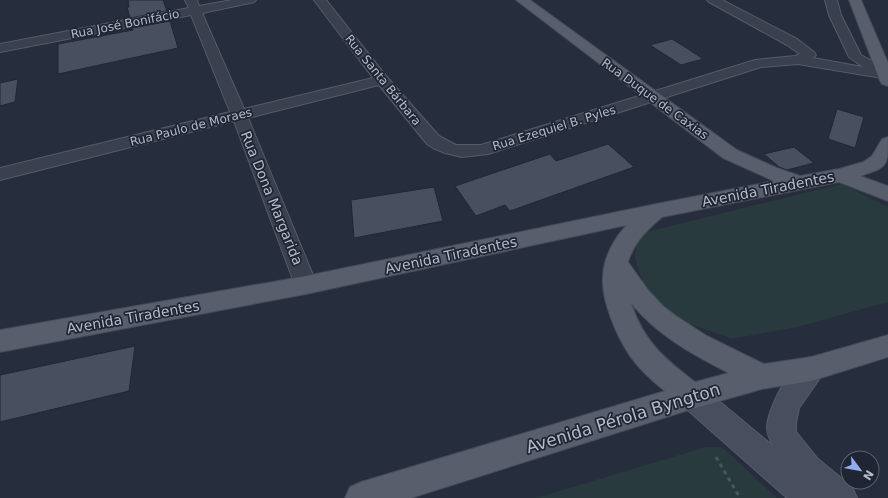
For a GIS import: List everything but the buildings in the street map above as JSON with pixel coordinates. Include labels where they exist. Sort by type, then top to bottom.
[{"type":"main road","name":"Rua Duque de Caxias","points":[[522,0],[730,154],[764,171],[798,182]]},
{"type":"main road","points":[[855,0],[882,46],[887,78]]},
{"type":"main road","points":[[868,0],[879,25]]},
{"type":"main road","points":[[888,143],[879,160],[882,171],[888,178]]},
{"type":"main road","name":"Avenida Tiradentes","points":[[0,341],[306,285],[656,211],[840,175],[870,166],[879,160]]},
{"type":"main road","points":[[840,175],[888,194]]},
{"type":"main road","points":[[656,211],[626,240],[617,263],[614,277],[622,315],[640,349],[664,374],[692,396],[811,498]]},
{"type":"main road","points":[[617,263],[643,301],[664,322],[715,352],[762,377]]},
{"type":"main road","name":"Avenida Pérola Byngton","points":[[361,498],[692,396],[762,377],[811,369],[888,346]]},
{"type":"main road","points":[[811,369],[790,396],[784,414],[782,432],[793,453],[811,473],[841,498]]},
{"type":"street","name":"Rua José Bonifácio","points":[[0,48],[193,5],[250,0]]},
{"type":"street","name":"Rua Santa Bárbara","points":[[320,0],[382,80],[433,140],[442,147],[454,151]]},
{"type":"street","points":[[713,0],[792,42],[803,57],[887,78]]},
{"type":"street","points":[[831,0],[834,15],[856,57],[887,78]]},
{"type":"street","name":"Rua Dona Margarida","points":[[193,5],[239,115],[306,285]]},
{"type":"street","name":"Rua Ezequiel B. Pyles","points":[[454,151],[467,152],[482,150],[760,63],[803,57]]},
{"type":"street","points":[[803,57],[856,57]]},
{"type":"street","name":"Rua Paulo de Moraes","points":[[0,174],[382,80]]},
{"type":"path","points":[[716,457],[740,498]]},
{"type":"shaded area","points":[[842,184],[888,207],[888,302],[797,327],[732,339],[685,322],[646,293],[635,257],[638,234]]},
{"type":"shaded area","points":[[706,447],[722,447],[777,498],[536,498]]}]
